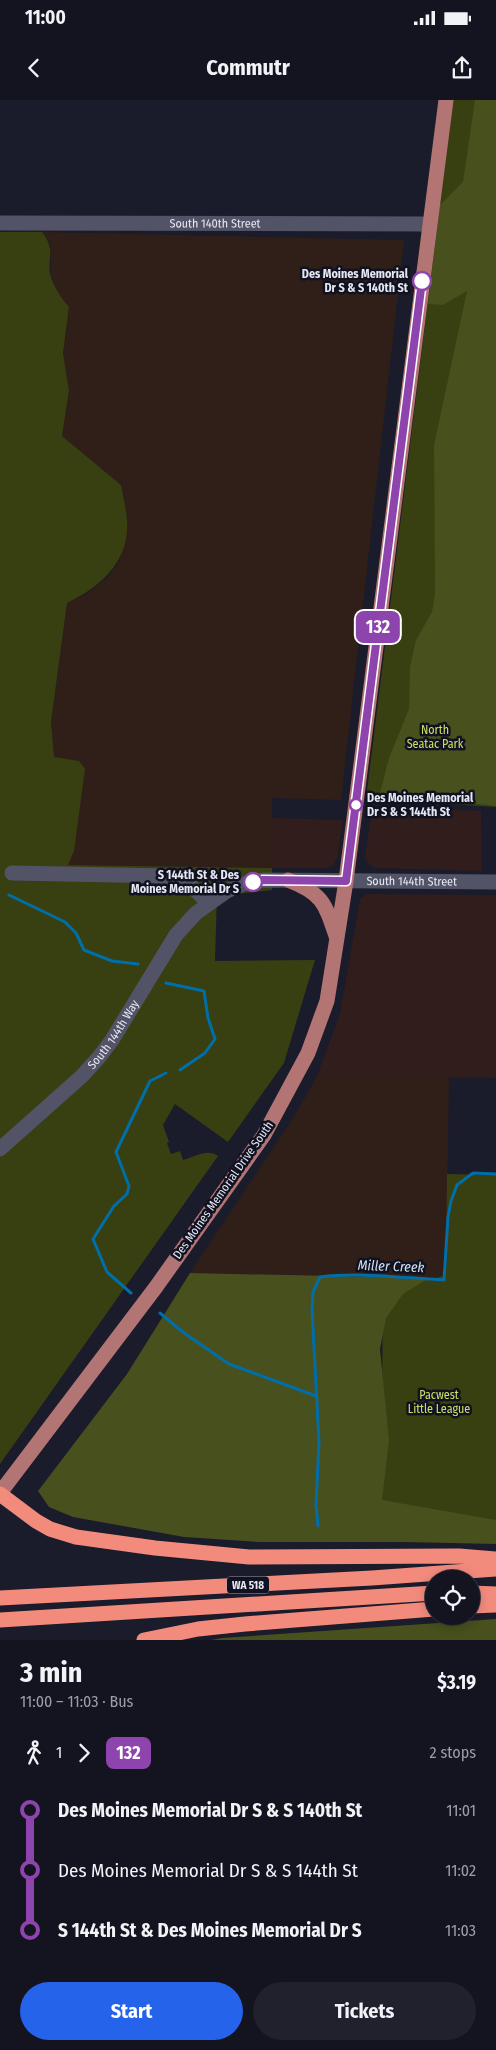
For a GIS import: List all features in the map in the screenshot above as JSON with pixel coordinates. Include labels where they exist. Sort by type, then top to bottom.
[{"type":"highway","points":[[0,1494],[50,1529],[76,1537],[155,1548],[249,1557],[459,1556],[496,1559]]},
{"type":"highway","name":"WA 518","points":[[0,1598],[372,1578],[496,1568]]},
{"type":"highway","points":[[480,1593],[496,1594]]},
{"type":"highway","name":"WA 518","points":[[0,1620],[425,1594]]},
{"type":"highway","points":[[480,1606],[496,1605]]},
{"type":"highway","points":[[144,1640],[245,1624],[425,1610]]},
{"type":"main road","name":"Des Moines Memorial Drive South","points":[[0,1494],[156,1287],[264,1135],[308,1053],[326,1001],[346,881],[446,100]]},
{"type":"main road","points":[[288,880],[309,889],[317,895],[328,913],[337,939]]},
{"type":"street","name":"South 140th Street","points":[[0,224],[430,224]]},
{"type":"street","points":[[12,872],[168,876],[181,879],[190,884],[208,903]]},
{"type":"street","name":"South 144th Street","points":[[208,903],[243,884],[263,880],[496,882]]},
{"type":"street","name":"South 144th Way","points":[[0,1149],[82,1076],[100,1056],[112,1040],[176,935],[208,903]]},
{"type":"shaded area","points":[[42,232],[404,240],[341,800],[272,798],[272,868],[68,865],[79,761],[54,758],[51,722],[67,603],[85,595],[108,577],[120,560],[121,485],[62,436],[69,391],[63,353],[69,308],[57,293],[51,275],[50,243]]},
{"type":"shaded area","points":[[372,807],[481,811],[482,871],[374,868],[365,858]]},
{"type":"shaded area","points":[[272,818],[342,820],[338,857],[333,865],[328,868],[272,868]]},
{"type":"shaded area","points":[[366,894],[496,895],[496,1078],[317,1076],[340,1014],[360,899]]},
{"type":"shaded area","points":[[317,1076],[449,1076],[446,1278],[190,1273],[295,1115]]},
{"type":"green space","name":"North Seatac Park","points":[[453,100],[496,100],[496,807],[366,799]]},
{"type":"green space","name":"North Seatac Park","points":[[475,100],[496,100],[496,806],[380,793],[389,758],[409,709],[410,667],[416,640],[432,612],[435,593],[434,445],[467,291],[443,305],[428,304],[440,205],[463,182]]},
{"type":"green space","points":[[0,232],[42,232],[49,244],[51,277],[58,293],[69,307],[63,353],[69,391],[62,436],[121,485],[127,516],[127,535],[124,548],[111,571],[91,589],[67,603],[51,722],[54,757],[79,761],[85,769],[74,851],[68,865],[272,868],[272,890],[217,896],[215,961],[315,960],[284,1063],[228,1142],[175,1104],[163,1125],[171,1154],[180,1151],[183,1160],[205,1153],[218,1156],[0,1464]]},
{"type":"green space","name":"Pacwest Little League","points":[[447,1174],[496,1175],[496,1526],[381,1525],[383,1278],[436,1278],[445,1275],[446,1277]]},
{"type":"green space","points":[[190,1273],[429,1278],[403,1294],[386,1318],[380,1349],[389,1441],[382,1500],[496,1520],[496,1544],[258,1542],[184,1537],[73,1517],[49,1507],[38,1491],[127,1374]]},
{"type":"green space","points":[[496,1619],[496,1640],[211,1640],[425,1624],[480,1625],[480,1620]]},
{"type":"waterway","points":[[9,895],[65,922],[76,933],[84,950],[112,961],[138,964]]},
{"type":"waterway","points":[[166,983],[204,991],[208,1018],[215,1039],[205,1053],[180,1070]]},
{"type":"waterway","name":"Miller Creek","points":[[131,1293],[107,1272],[93,1239],[114,1206],[127,1194],[129,1186],[116,1152],[150,1081],[166,1073]]},
{"type":"waterway","name":"Miller Creek","points":[[318,1526],[316,1504],[319,1442],[312,1310],[313,1292],[320,1277],[366,1275],[444,1280],[448,1217],[457,1185],[473,1173],[496,1174]]},
{"type":"waterway","name":"Miller Creek","points":[[160,1313],[184,1333],[229,1364],[316,1396]]},
{"type":"bus line","name":"132","points":[[253,882],[263,880],[346,881],[422,281]]},
{"type":"place","name":"Des Moines Memorial Dr S & S 140th St","points":[[422,281]]},
{"type":"place","name":"Des Moines Memorial Dr S & S 144th St","points":[[356,805]]},
{"type":"place","name":"S 144th St & Des Moines Memorial Dr S","points":[[253,882]]}]
